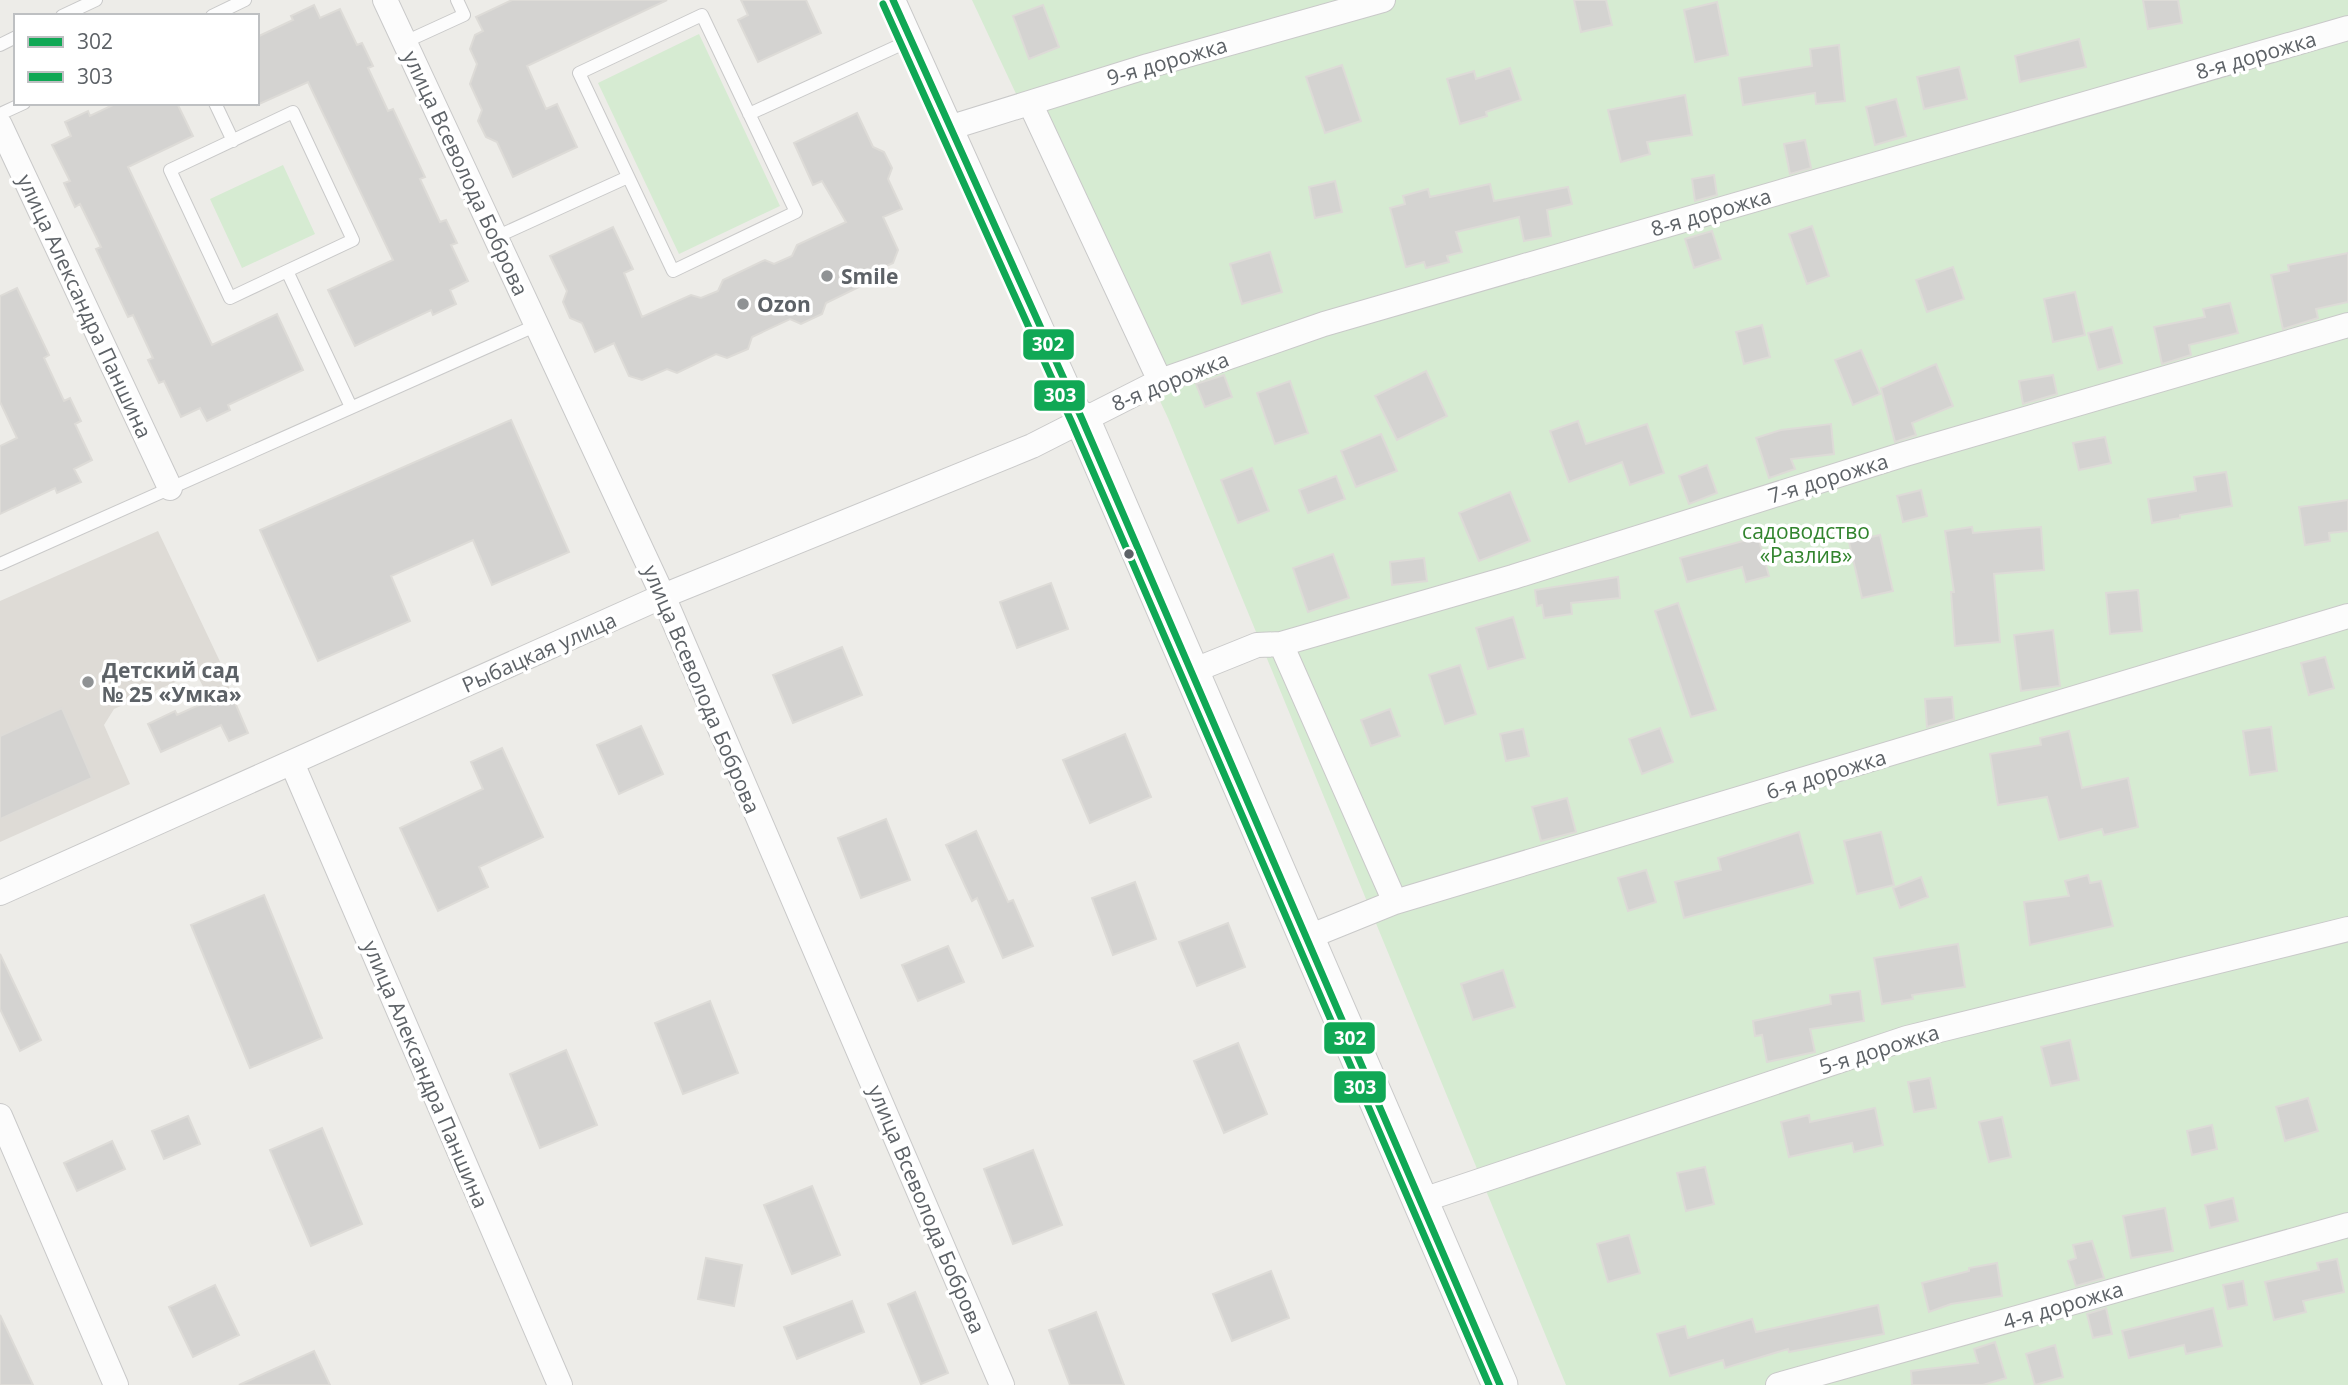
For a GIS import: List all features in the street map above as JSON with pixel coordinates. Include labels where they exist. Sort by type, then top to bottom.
[{"type":"street","name":"улица Всеволода Боброва","points":[[385,0],[663,596],[1002,1385]]},
{"type":"street","points":[[893,0],[1082,419],[1500,1385]]},
{"type":"street","name":"9-я дорожка","points":[[952,127],[1383,0]]},
{"type":"street","name":"8-я дорожка","points":[[1082,419],[1160,381],[1324,324],[2348,28]]},
{"type":"street","points":[[1030,103],[1160,381]]},
{"type":"street","name":"улица Александра Паншина","points":[[0,125],[170,488]]},
{"type":"street","name":"7-я дорожка","points":[[1190,672],[1257,645],[1281,644],[1513,577],[1905,454],[2348,326]]},
{"type":"street","name":"Рыбацкая улица","points":[[0,893],[663,596],[1032,446],[1082,419]]},
{"type":"street","name":"6-я дорожка","points":[[1306,938],[1395,902],[2348,616]]},
{"type":"street","points":[[1281,644],[1395,902]]},
{"type":"street","name":"улица Александра Паншина","points":[[292,763],[560,1385]]},
{"type":"street","name":"5-я дорожка","points":[[1420,1200],[1907,1038],[2348,929]]},
{"type":"street","points":[[0,1116],[117,1385]]},
{"type":"street","name":"4-я дорожка","points":[[1778,1385],[2348,1226]]},
{"type":"lane","points":[[66,14],[96,0]]},
{"type":"lane","points":[[216,14],[245,0]]},
{"type":"lane","points":[[405,42],[464,15],[457,0]]},
{"type":"lane","points":[[702,15],[749,114],[796,212],[673,271],[579,73],[702,15]]},
{"type":"lane","points":[[749,114],[911,40]]},
{"type":"lane","points":[[0,114],[20,105]]},
{"type":"lane","points":[[216,105],[233,141]]},
{"type":"lane","points":[[293,112],[353,240],[287,271],[230,298],[170,170],[293,112]]},
{"type":"lane","points":[[496,237],[628,177]]},
{"type":"lane","points":[[287,271],[351,407]]},
{"type":"lane","points":[[0,564],[537,325]]},
{"type":"shaded area","name":"Детский сад № 25 «Умка»","points":[[158,531],[224,670],[230,691],[210,700],[196,673],[114,709],[104,725],[130,784],[0,842],[0,601]]},
{"type":"green space","name":"садоводство «Разлив»","points":[[972,0],[2348,0],[2348,1385],[1566,1385],[1168,418]]},
{"type":"green space","points":[[699,34],[780,206],[679,254],[598,83]]},
{"type":"green space","points":[[283,165],[315,234],[242,268],[210,199]]},
{"type":"building","points":[[512,0],[667,0],[527,66],[546,109],[557,104],[577,147],[513,177],[497,142],[486,137],[478,121],[482,110],[470,84],[477,64],[470,49],[475,35],[483,31],[476,17]]},
{"type":"building","points":[[741,0],[806,0],[821,33],[758,62],[738,20],[748,15]]},
{"type":"building","points":[[1574,0],[1606,0],[1612,25],[1581,32]]},
{"type":"building","points":[[2143,0],[2178,0],[2182,23],[2148,29]]},
{"type":"building","points":[[1717,2],[1728,55],[1695,62],[1684,10]]},
{"type":"building","points":[[314,5],[320,18],[340,9],[357,45],[362,43],[373,66],[368,68],[388,111],[393,109],[425,177],[420,179],[440,222],[446,220],[457,243],[451,245],[468,281],[450,290],[456,304],[433,315],[431,310],[355,346],[328,290],[393,260],[308,82],[259,104],[259,36],[293,20],[291,16]]},
{"type":"building","points":[[1043,5],[1059,47],[1029,59],[1013,16]]},
{"type":"building","points":[[2079,39],[2086,67],[2020,82],[2015,56]]},
{"type":"building","points":[[1839,45],[1845,101],[1816,104],[1815,93],[1743,105],[1739,78],[1812,66],[1810,49]]},
{"type":"building","points":[[1342,65],[1361,121],[1325,133],[1306,77]]},
{"type":"building","points":[[1959,67],[1967,99],[1924,109],[1917,77]]},
{"type":"building","points":[[1510,68],[1521,100],[1486,112],[1487,116],[1460,124],[1447,79],[1474,71],[1476,79]]},
{"type":"building","points":[[1685,95],[1692,135],[1647,142],[1650,154],[1621,162],[1608,110]]},
{"type":"building","points":[[1896,99],[1906,136],[1875,145],[1866,107]]},
{"type":"building","points":[[113,105],[178,105],[193,136],[128,167],[212,345],[277,314],[303,370],[228,405],[230,410],[207,421],[200,408],[181,417],[164,381],[159,383],[148,360],[153,358],[133,315],[128,317],[96,249],[101,247],[80,204],[75,207],[64,183],[70,181],[52,145],[71,136],[65,122],[88,111],[90,116]]},
{"type":"building","points":[[857,113],[873,147],[884,152],[892,168],[888,179],[902,209],[883,217],[898,250],[893,263],[869,274],[865,284],[826,303],[822,314],[801,324],[790,319],[752,337],[748,349],[727,358],[716,354],[677,373],[667,369],[642,380],[629,376],[614,343],[595,352],[582,323],[570,318],[563,302],[567,291],[550,256],[613,227],[633,269],[624,273],[642,317],[691,295],[701,298],[718,291],[723,280],[765,260],[774,264],[792,256],[797,245],[846,222],[822,181],[813,185],[794,143]]},
{"type":"building","points":[[1805,140],[1811,168],[1790,174],[1784,144]]},
{"type":"building","points":[[1714,175],[1717,195],[1695,201],[1692,179]]},
{"type":"building","points":[[1335,181],[1342,212],[1315,218],[1309,187]]},
{"type":"building","points":[[1490,184],[1494,201],[1568,187],[1572,204],[1547,210],[1551,236],[1524,241],[1519,217],[1456,232],[1462,252],[1447,256],[1449,262],[1426,268],[1424,262],[1406,267],[1390,208],[1405,204],[1403,196],[1428,189],[1430,197]]},
{"type":"building","points":[[1812,226],[1829,276],[1807,284],[1789,234]]},
{"type":"building","points":[[1712,231],[1721,259],[1694,268],[1685,239]]},
{"type":"building","points":[[1270,252],[1282,292],[1242,304],[1230,264]]},
{"type":"building","points":[[2348,253],[2348,302],[2316,309],[2318,318],[2283,329],[2271,275],[2289,271],[2288,265]]},
{"type":"building","points":[[1953,267],[1964,299],[1927,312],[1916,280]]},
{"type":"building","points":[[17,288],[49,355],[44,358],[64,401],[70,398],[81,421],[75,424],[92,460],[74,469],[81,482],[57,493],[55,488],[0,514],[0,446],[17,438],[0,402],[0,296]]},
{"type":"building","points":[[2075,292],[2085,335],[2053,342],[2044,299]]},
{"type":"building","points":[[2230,303],[2238,333],[2189,345],[2191,355],[2162,364],[2154,327],[2205,317],[2203,309]]},
{"type":"building","points":[[1762,325],[1770,357],[1744,364],[1736,332]]},
{"type":"building","points":[[2112,327],[2122,363],[2098,370],[2088,333]]},
{"type":"building","points":[[1861,350],[1880,394],[1853,405],[1835,360]]},
{"type":"building","points":[[1936,364],[1953,406],[1912,423],[1916,435],[1895,442],[1881,388]]},
{"type":"building","points":[[1426,371],[1447,416],[1397,440],[1375,396]]},
{"type":"building","points":[[1224,375],[1232,397],[1205,407],[1196,384]]},
{"type":"building","points":[[2053,375],[2057,394],[2023,404],[2019,381]]},
{"type":"building","points":[[1290,381],[1308,433],[1275,444],[1257,393]]},
{"type":"building","points":[[511,420],[569,552],[492,585],[473,540],[391,576],[410,621],[318,661],[260,530]]},
{"type":"building","points":[[1578,421],[1586,444],[1647,424],[1664,473],[1630,485],[1622,462],[1569,482],[1550,431]]},
{"type":"building","points":[[1831,424],[1834,454],[1791,459],[1795,469],[1769,478],[1756,438],[1781,430]]},
{"type":"building","points":[[1381,434],[1397,471],[1356,487],[1341,451]]},
{"type":"building","points":[[2105,437],[2111,463],[2079,470],[2073,443]]},
{"type":"building","points":[[1707,465],[1717,493],[1689,504],[1679,476]]},
{"type":"building","points":[[1252,468],[1269,511],[1238,523],[1221,480]]},
{"type":"building","points":[[2226,472],[2232,506],[2152,523],[2148,499],[2196,491],[2194,477]]},
{"type":"building","points":[[1336,476],[1345,499],[1308,513],[1299,490]]},
{"type":"building","points":[[1921,490],[1927,516],[1903,522],[1897,496]]},
{"type":"building","points":[[1510,492],[1530,541],[1479,561],[1459,513]]},
{"type":"building","points":[[2348,500],[2348,531],[2329,533],[2330,541],[2305,545],[2299,507]]},
{"type":"building","points":[[1972,527],[1973,533],[2041,527],[2044,570],[1994,574],[2000,642],[1955,646],[1951,592],[1954,592],[1945,531]]},
{"type":"building","points":[[1880,535],[1893,591],[1862,598],[1849,542]]},
{"type":"building","points":[[1758,537],[1769,576],[1746,582],[1742,567],[1687,582],[1680,558]]},
{"type":"building","points":[[1333,554],[1349,598],[1308,612],[1293,568]]},
{"type":"building","points":[[1424,558],[1427,581],[1392,585],[1390,562]]},
{"type":"building","points":[[1618,577],[1620,598],[1571,603],[1572,614],[1544,618],[1542,605],[1537,606],[1535,590]]},
{"type":"building","points":[[1051,583],[1068,629],[1017,648],[1000,602]]},
{"type":"building","points":[[2138,590],[2142,631],[2110,634],[2106,593]]},
{"type":"building","points":[[1678,603],[1716,710],[1691,717],[1655,611]]},
{"type":"building","points":[[1513,617],[1525,658],[1488,669],[1476,628]]},
{"type":"building","points":[[2053,630],[2060,686],[2021,691],[2014,635]]},
{"type":"building","points":[[842,647],[862,695],[793,723],[773,675]]},
{"type":"building","points":[[2325,657],[2334,688],[2309,695],[2301,663]]},
{"type":"building","points":[[1460,665],[1476,714],[1445,724],[1429,675]]},
{"type":"building","points":[[230,691],[248,733],[229,741],[221,725],[161,752],[148,724],[175,711],[177,715]]},
{"type":"building","points":[[1952,697],[1954,719],[1927,727],[1925,699]]},
{"type":"building","points":[[62,708],[92,778],[0,819],[0,736]]},
{"type":"building","points":[[1390,709],[1400,736],[1371,746],[1361,720]]},
{"type":"building","points":[[641,726],[663,774],[619,794],[597,745]]},
{"type":"building","points":[[2271,727],[2277,771],[2250,775],[2243,731]]},
{"type":"building","points":[[1660,728],[1673,762],[1642,774],[1629,739]]},
{"type":"building","points":[[1523,729],[1529,756],[1506,761],[1500,734]]},
{"type":"building","points":[[2069,731],[2082,788],[2128,778],[2138,827],[2104,835],[2102,829],[2059,840],[2047,797],[1998,805],[1990,754],[2041,745],[2040,738]]},
{"type":"building","points":[[1125,734],[1151,797],[1090,823],[1063,760]]},
{"type":"building","points":[[502,748],[543,837],[479,867],[488,887],[438,911],[400,828],[483,789],[471,762]]},
{"type":"building","points":[[1567,798],[1576,832],[1541,841],[1532,807]]},
{"type":"building","points":[[886,819],[910,880],[861,898],[838,838]]},
{"type":"building","points":[[976,831],[1008,902],[1013,900],[1033,946],[1003,958],[977,898],[972,901],[946,845]]},
{"type":"building","points":[[1799,832],[1813,883],[1684,918],[1675,882],[1721,870],[1718,858]]},
{"type":"building","points":[[1881,832],[1894,885],[1857,894],[1844,841]]},
{"type":"building","points":[[1646,870],[1656,902],[1628,911],[1618,878]]},
{"type":"building","points":[[2088,875],[2090,883],[2101,881],[2113,926],[2030,945],[2024,902],[2069,896],[2065,881]]},
{"type":"building","points":[[1921,877],[1928,897],[1900,908],[1893,888]]},
{"type":"building","points":[[1135,882],[1156,939],[1113,955],[1092,898]]},
{"type":"building","points":[[264,895],[322,1038],[250,1068],[191,925]]},
{"type":"building","points":[[1228,923],[1245,967],[1197,986],[1179,942]]},
{"type":"building","points":[[1958,944],[1965,987],[1912,995],[1913,999],[1882,1004],[1874,958]]},
{"type":"building","points":[[948,946],[964,982],[918,1001],[902,965]]},
{"type":"building","points":[[0,954],[41,1040],[20,1051],[0,1009]]},
{"type":"building","points":[[1503,970],[1515,1007],[1473,1020],[1461,984]]},
{"type":"building","points":[[1860,991],[1864,1021],[1810,1029],[1815,1052],[1767,1062],[1762,1035],[1755,1036],[1753,1021],[1831,1004],[1830,995]]},
{"type":"building","points":[[710,1001],[738,1073],[683,1094],[655,1023]]},
{"type":"building","points":[[2070,1040],[2079,1080],[2051,1086],[2041,1047]]},
{"type":"building","points":[[1238,1043],[1267,1114],[1224,1133],[1194,1061]]},
{"type":"building","points":[[566,1050],[597,1125],[540,1148],[510,1074]]},
{"type":"building","points":[[1930,1078],[1936,1108],[1914,1112],[1908,1082]]},
{"type":"building","points":[[2308,1098],[2318,1131],[2285,1141],[2276,1107]]},
{"type":"building","points":[[1875,1108],[1883,1145],[1854,1152],[1852,1143],[1789,1157],[1781,1122],[1809,1115],[1810,1122]]},
{"type":"building","points":[[188,1116],[200,1144],[164,1159],[152,1131]]},
{"type":"building","points":[[2002,1117],[2011,1157],[1989,1162],[1979,1122]]},
{"type":"building","points":[[2212,1125],[2217,1149],[2192,1155],[2187,1131]]},
{"type":"building","points":[[322,1128],[362,1224],[311,1246],[270,1150]]},
{"type":"building","points":[[112,1141],[125,1169],[77,1191],[64,1163]]},
{"type":"building","points":[[1033,1150],[1062,1225],[1013,1244],[984,1169]]},
{"type":"building","points":[[1705,1167],[1714,1204],[1686,1211],[1677,1173]]},
{"type":"building","points":[[812,1186],[840,1255],[792,1274],[764,1205]]},
{"type":"building","points":[[2233,1198],[2238,1221],[2210,1228],[2205,1205]]},
{"type":"building","points":[[2165,1208],[2173,1251],[2131,1258],[2123,1216]]},
{"type":"building","points":[[1629,1235],[1640,1273],[1608,1282],[1597,1244]]},
{"type":"building","points":[[2092,1241],[2104,1278],[2076,1286],[2068,1261],[2076,1258],[2073,1245]]},
{"type":"building","points":[[706,1258],[742,1265],[734,1306],[698,1299]]},
{"type":"building","points":[[2337,1259],[2344,1292],[2303,1301],[2306,1312],[2274,1320],[2265,1282],[2319,1270],[2317,1263]]},
{"type":"building","points":[[1997,1263],[2002,1296],[1951,1304],[1929,1312],[1922,1283],[1969,1271],[1969,1268]]},
{"type":"building","points":[[1271,1271],[1289,1318],[1232,1341],[1213,1294]]},
{"type":"building","points":[[2243,1281],[2247,1305],[2228,1309],[2223,1285]]},
{"type":"building","points":[[215,1285],[239,1335],[193,1357],[169,1307]]},
{"type":"building","points":[[915,1292],[948,1373],[921,1384],[888,1304]]},
{"type":"building","points":[[852,1301],[864,1332],[797,1359],[784,1327]]},
{"type":"building","points":[[1878,1305],[1884,1334],[1789,1352],[1788,1349],[1725,1368],[1723,1360],[1670,1376],[1657,1334],[1685,1326],[1688,1338],[1752,1319],[1756,1332]]},
{"type":"building","points":[[2106,1308],[2112,1334],[2093,1338],[2087,1314]]},
{"type":"building","points":[[2213,1308],[2222,1346],[2186,1354],[2184,1345],[2129,1358],[2122,1331]]},
{"type":"building","points":[[1096,1312],[1124,1385],[1070,1385],[1049,1330]]},
{"type":"building","points":[[0,1315],[33,1385],[0,1385]]},
{"type":"building","points":[[1995,1342],[2006,1378],[1983,1385],[1912,1385],[1911,1371],[1978,1363],[1974,1349]]},
{"type":"building","points":[[2055,1345],[2063,1377],[2035,1385],[2026,1354]]},
{"type":"building","points":[[314,1351],[330,1385],[239,1385]]},
{"type":"transit line","name":"302","points":[[893,0],[1082,419],[1500,1385]]},
{"type":"transit line","name":"303","points":[[883,4],[1072,423],[1489,1385]]},
{"type":"place","name":"Smile","points":[[827,276]]},
{"type":"place","name":"Ozon","points":[[743,304]]},
{"type":"place","name":"Детский сад № 25 «Умка»","points":[[88,682]]}]
